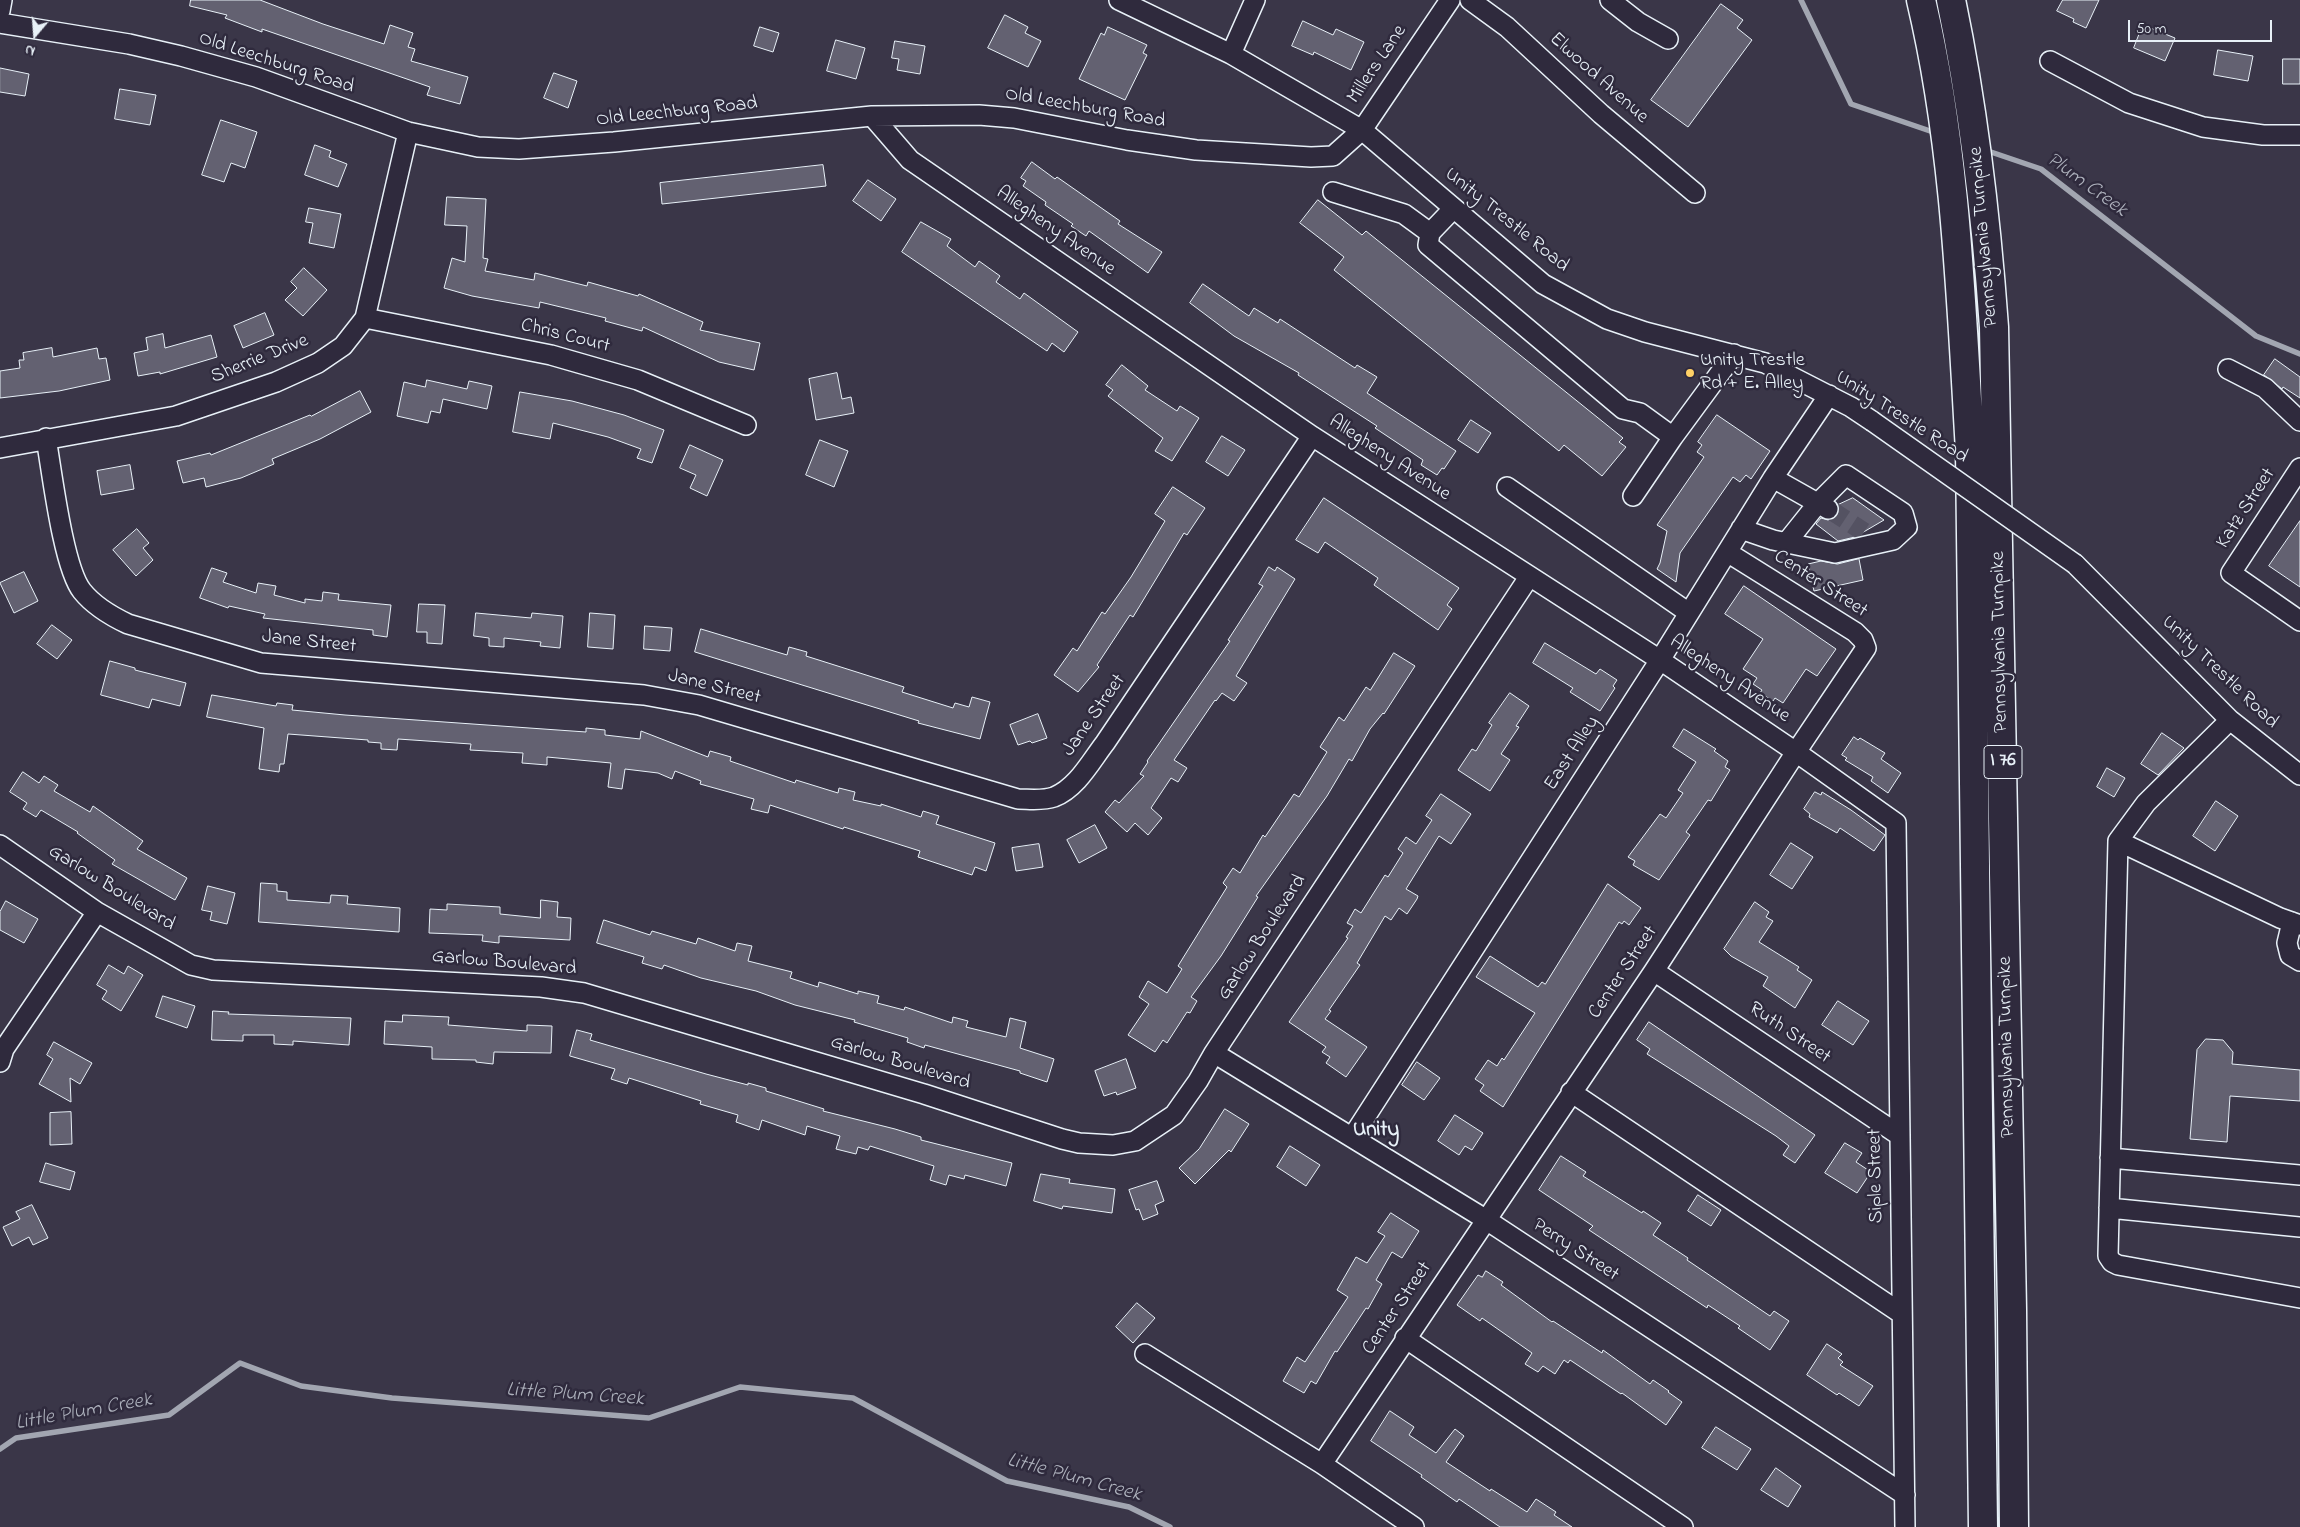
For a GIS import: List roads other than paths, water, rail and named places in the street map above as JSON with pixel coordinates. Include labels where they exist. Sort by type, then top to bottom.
[{"type":"highway","name":"Pennsylvania Turnpike","points":[[1921,0],[1944,125],[1960,284],[1970,451],[1983,1527]]},
{"type":"highway","name":"Pennsylvania Turnpike","points":[[1951,0],[1971,99],[1979,156],[1987,228],[1994,327],[1998,436],[2014,1527]]},
{"type":"street","points":[[0,11],[2,0]]},
{"type":"street","name":"Unity Trestle Road","points":[[1119,0],[1231,54],[1362,130],[1543,284],[1607,318],[1645,332],[1765,363],[1851,407],[2074,564],[2230,720],[2300,775]]},
{"type":"street","points":[[1231,54],[1255,0]]},
{"type":"street","name":"Elwood Avenue","points":[[1470,0],[1507,27],[1601,114],[1696,193]]},
{"type":"street","points":[[1610,0],[1638,22],[1668,40]]},
{"type":"street","name":"Millers Lane","points":[[1362,130],[1442,3]]},
{"type":"street","name":"Old Leechburg Road","points":[[0,22],[129,44],[180,56],[256,77],[408,132],[478,147],[519,149],[614,142],[872,116],[979,115],[1014,118],[1128,140],[1196,150],[1311,158],[1333,156],[1362,130]]},
{"type":"street","points":[[2050,61],[2129,103],[2203,127],[2263,135],[2300,135]]},
{"type":"street","name":"Allegheny Avenue","points":[[872,116],[910,160],[1312,436],[1660,660],[1796,752],[1896,823]]},
{"type":"street","name":"Sherrie Drive","points":[[0,448],[46,438],[176,416],[276,382],[318,363],[343,346],[365,318],[408,132]]},
{"type":"street","points":[[1333,192],[1404,214],[1430,233]]},
{"type":"street","points":[[1453,208],[1430,233],[1428,245],[1623,408],[1640,413],[1673,437]]},
{"type":"street","name":"Chris Court","points":[[365,318],[551,355],[638,380],[746,425]]},
{"type":"street","points":[[1633,496],[1673,437],[1734,354]]},
{"type":"street","points":[[2228,369],[2266,388],[2300,421]]},
{"type":"street","name":"East Alley","points":[[1353,1136],[1660,660],[1773,478],[1829,395]]},
{"type":"street","name":"Jane Street","points":[[46,438],[69,560],[81,590],[111,616],[128,624],[261,663],[644,695],[699,704],[1018,799],[1042,799],[1054,796],[1075,782],[1105,743],[1312,436]]},
{"type":"street","name":"Katz Street","points":[[2300,469],[2231,573],[2300,621]]},
{"type":"street","points":[[1741,529],[1786,543],[1835,553],[1894,540],[1907,527],[1903,513],[1846,475],[1823,506],[1786,543]]},
{"type":"street","points":[[1773,478],[1823,506]]},
{"type":"street","points":[[1507,487],[1689,613]]},
{"type":"street","points":[[1864,532],[1882,542]]},
{"type":"street","name":"Center Street","points":[[1322,1464],[1485,1219],[1654,971],[1866,648],[1863,640],[1855,632],[1727,552]]},
{"type":"street","name":"Garlow Boulevard","points":[[0,845],[97,912],[191,964],[213,970],[541,987],[584,993],[924,1094],[1079,1143],[1113,1145],[1135,1141],[1174,1115],[1529,577]]},
{"type":"street","points":[[2230,720],[2146,803],[2118,841],[2108,1256],[2112,1262],[2300,1298]]},
{"type":"street","name":"Siple Street","points":[[1896,823],[1905,1527]]},
{"type":"street","points":[[2118,841],[2296,924],[2287,944],[2290,955],[2300,961]]},
{"type":"street","points":[[0,1062],[4,1049],[97,912]]},
{"type":"street","name":"Ruth Street","points":[[1654,971],[1899,1135]]},
{"type":"street","name":"Perry Street","points":[[1214,1053],[1353,1136],[1485,1219],[1904,1495]]},
{"type":"street","points":[[1571,1092],[1902,1314]]},
{"type":"street","points":[[2110,1158],[2300,1175]]},
{"type":"street","points":[[2109,1208],[2300,1227]]},
{"type":"street","points":[[1405,1338],[1684,1527]]},
{"type":"street","points":[[1145,1354],[1322,1464],[1414,1527]]},
{"type":"waterway","name":"Plum Creek","points":[[1801,0],[1851,104],[1936,133]]},
{"type":"waterway","name":"Plum Creek","points":[[1985,150],[2041,169],[2256,336],[2300,354]]},
{"type":"waterway","name":"Little Plum Creek","points":[[0,1449],[16,1438],[169,1415],[240,1363],[301,1386],[392,1398],[649,1418],[740,1387],[853,1398],[1007,1481],[1129,1507],[1170,1527]]},
{"type":"tunnel","points":[[1829,509],[1864,532]]},
{"type":"place","name":"Unity Trestle Rd + E. Alley","points":[[1690,373]]},
{"type":"district","name":"Unity","points":[[1376,1132]]}]
